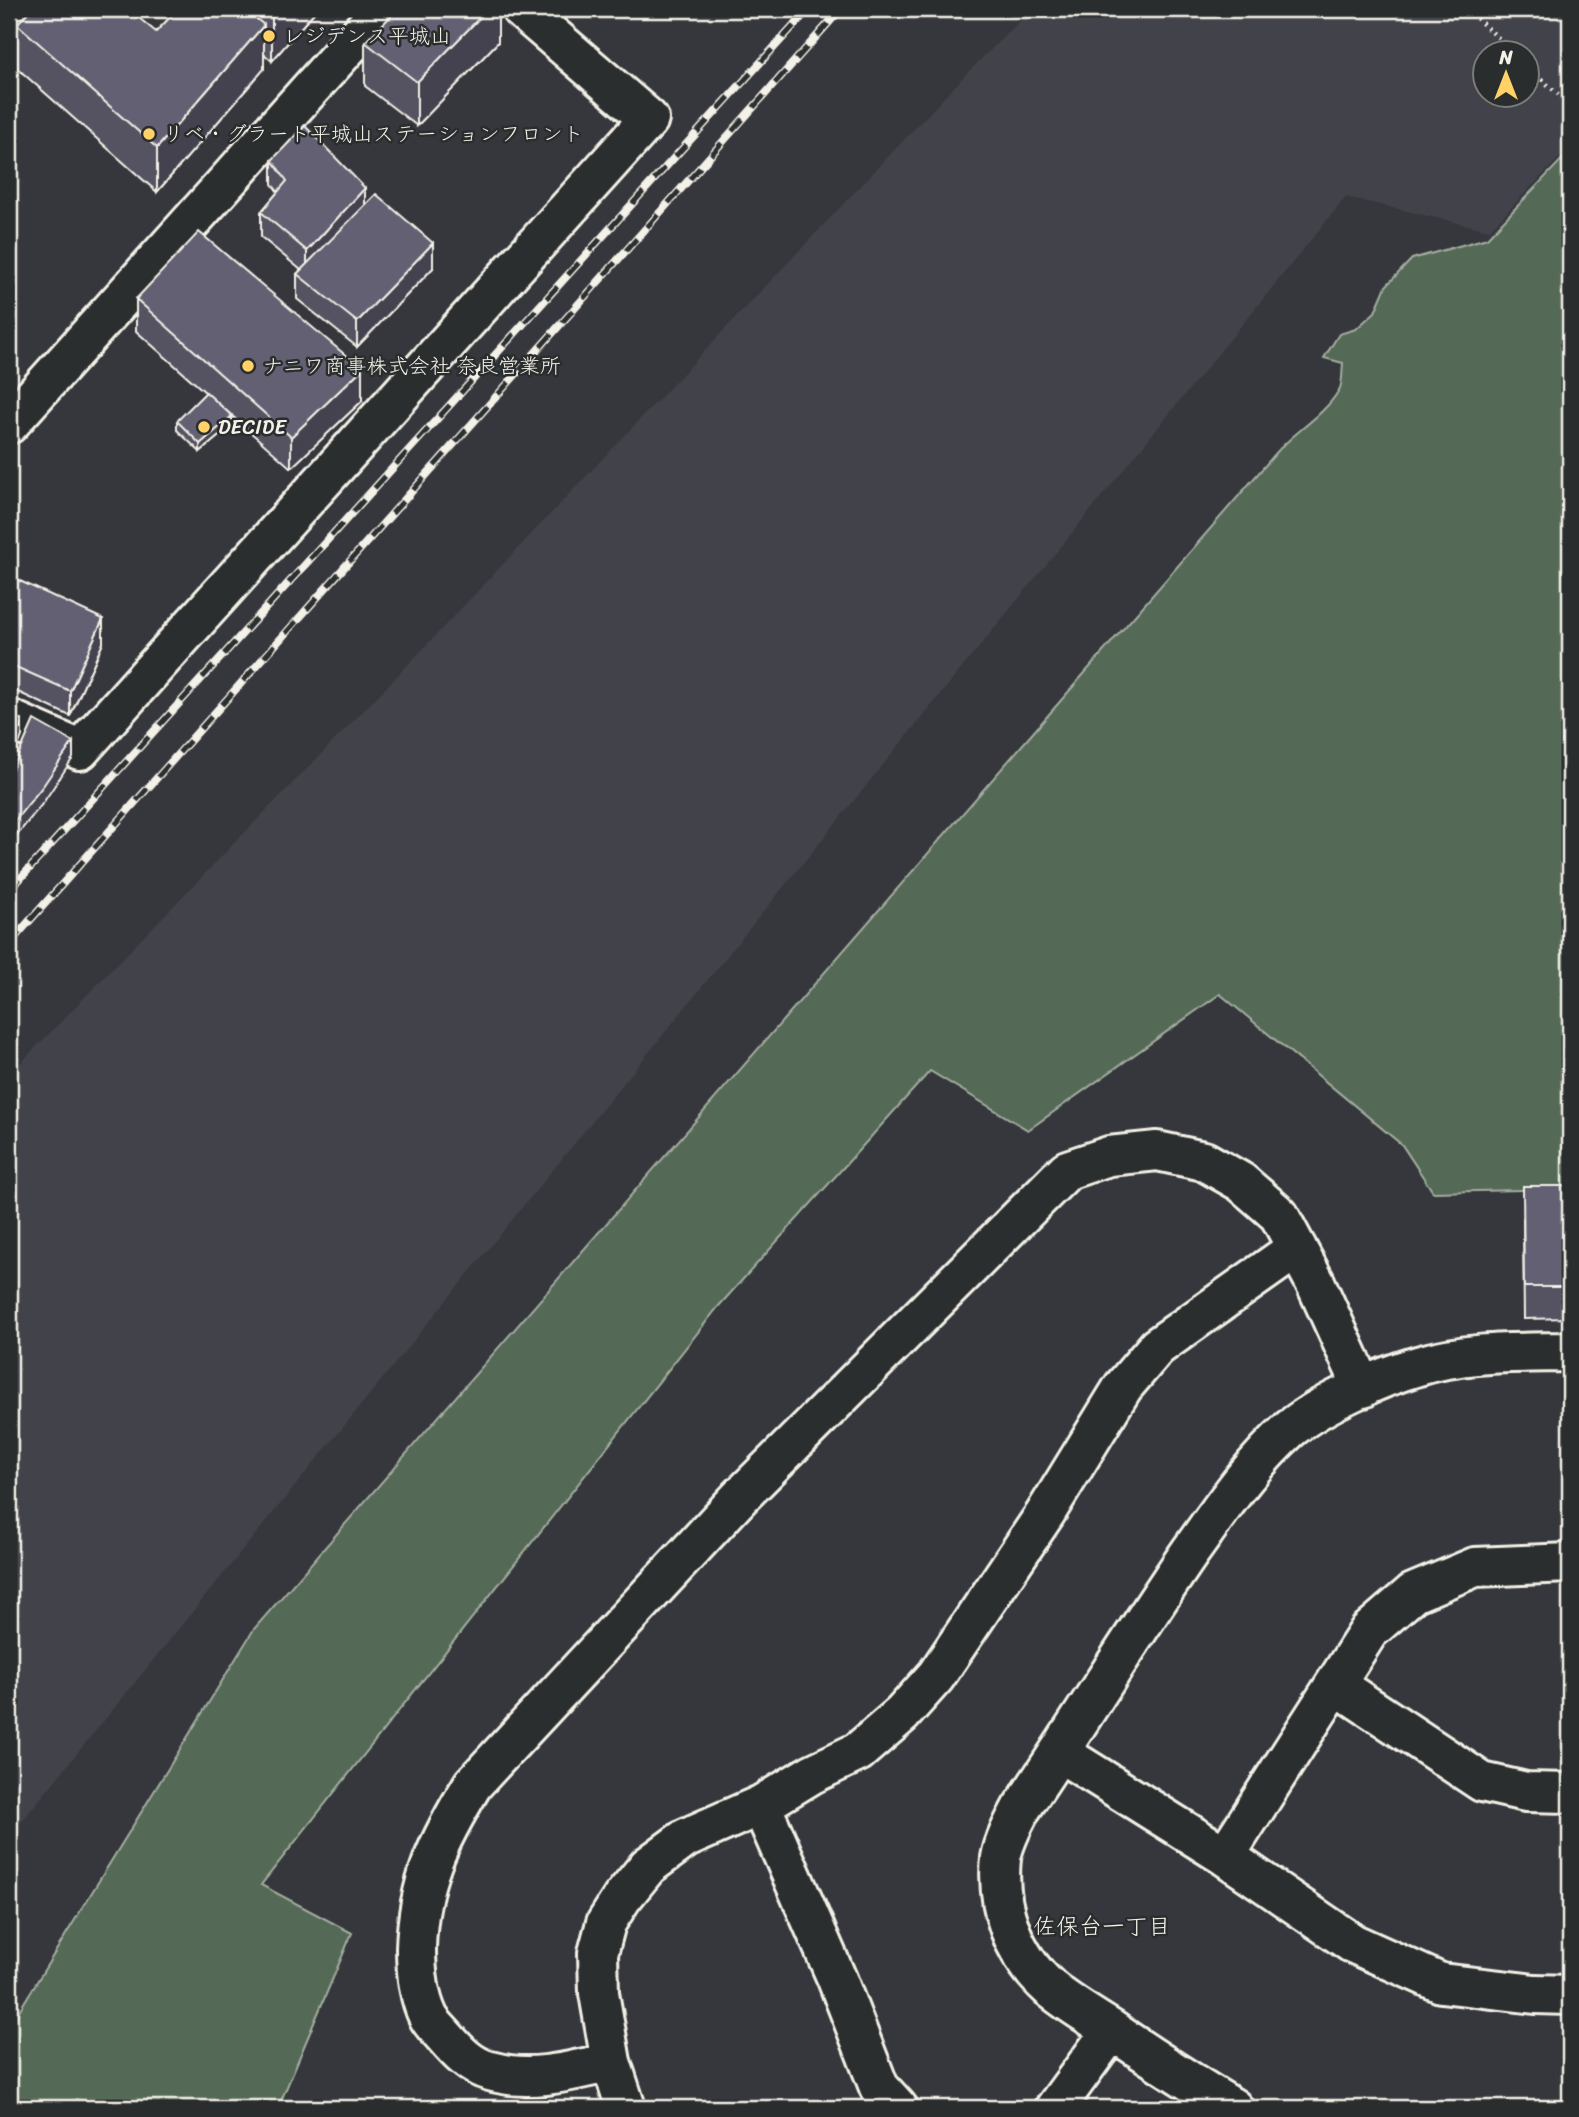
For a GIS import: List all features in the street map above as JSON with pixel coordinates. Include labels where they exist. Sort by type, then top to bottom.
[{"type":"street","points":[[9,40],[36,9]]},
{"type":"street","points":[[9,425],[382,9]]},
{"type":"street","points":[[9,719],[80,750],[649,119],[521,9]]},
{"type":"street","points":[[611,2062],[569,2072],[524,2077],[488,2071],[463,2058],[428,2017],[415,1974],[417,1915],[427,1875],[448,1826],[473,1784],[740,1497],[1067,1171],[1109,1156],[1157,1151],[1204,1161],[1241,1182],[1279,1215],[1363,1388]]},
{"type":"street","points":[[626,2108],[611,2062],[599,1993],[598,1954],[606,1923],[648,1866],[685,1838],[761,1805],[812,1774],[858,1752],[902,1714],[936,1676],[1045,1514],[1123,1387],[1157,1346],[1297,1248]]},
{"type":"street","points":[[1233,2108],[1173,2072],[1050,1988],[1026,1960],[1006,1922],[1000,1891],[1002,1856],[1010,1830],[1164,1590],[1240,1482],[1260,1458],[1292,1428],[1319,1409],[1416,1366],[1460,1356],[1570,1352]]},
{"type":"street","points":[[1225,1856],[1369,1631],[1413,1593],[1475,1567],[1570,1563]]},
{"type":"street","points":[[1336,1685],[1482,1782],[1525,1793],[1570,1793]]},
{"type":"street","points":[[1059,1752],[1225,1856],[1352,1943],[1441,1983],[1535,1994],[1570,1995]]},
{"type":"street","points":[[761,1805],[880,2087],[898,2108]]},
{"type":"street","points":[[1055,2108],[1112,2031]]},
{"type":"path","points":[[1466,9],[1498,38]]},
{"type":"path","points":[[1540,77],[1570,105]]},
{"type":"shaded area","points":[[1032,9],[1570,9],[1570,147],[1489,230],[1346,197],[9,1837],[9,1075],[401,672],[970,70]]},
{"type":"green space","points":[[1570,151],[1570,1189],[1433,1192],[1402,1145],[1220,994],[1028,1130],[930,1071],[718,1307],[261,1885],[352,1933],[278,2108],[109,2108],[76,2099],[71,2108],[9,2108],[9,2027],[254,1629],[1276,453],[1333,399],[1341,384],[1343,363],[1324,358],[1339,334],[1356,329],[1375,312],[1386,286],[1412,259],[1487,238]]},
{"type":"building","points":[[31,9],[128,9],[156,32],[178,9],[245,9],[264,25],[157,148],[17,24]]},
{"type":"building","points":[[263,9],[279,9],[272,17]]},
{"type":"building","points":[[398,9],[488,9],[417,82],[365,42]]},
{"type":"building","points":[[305,126],[365,188],[307,251],[261,212],[287,181],[272,160]]},
{"type":"building","points":[[376,194],[433,243],[357,322],[297,274]]},
{"type":"building","name":"ナニワ商事株式会社 奈良営業所","points":[[199,232],[362,369],[291,437],[136,299]]},
{"type":"building","name":"DECIDE","points":[[206,392],[232,416],[200,444],[177,421]]},
{"type":"building","points":[[9,576],[103,619],[70,691],[9,664]]},
{"type":"building","points":[[9,714],[22,720],[9,754]]},
{"type":"building","points":[[34,720],[73,742],[43,786],[9,828],[9,776]]},
{"type":"building","points":[[1523,1186],[1570,1186],[1570,1287],[1524,1287]]},
{"type":"railway","points":[[9,891],[809,9]]},
{"type":"railway","points":[[9,944],[841,9]]},
{"type":"place","name":"レジデンス平城山","points":[[269,36]]},
{"type":"place","name":"リベ・グラート平城山ステーションフロント","points":[[149,134]]},
{"type":"place","name":"ナニワ商事株式会社 奈良営業所","points":[[248,366]]},
{"type":"place","name":"DECIDE","points":[[204,427]]},
{"type":"district","name":"佐保台一丁目","points":[[1102,1926]]}]
